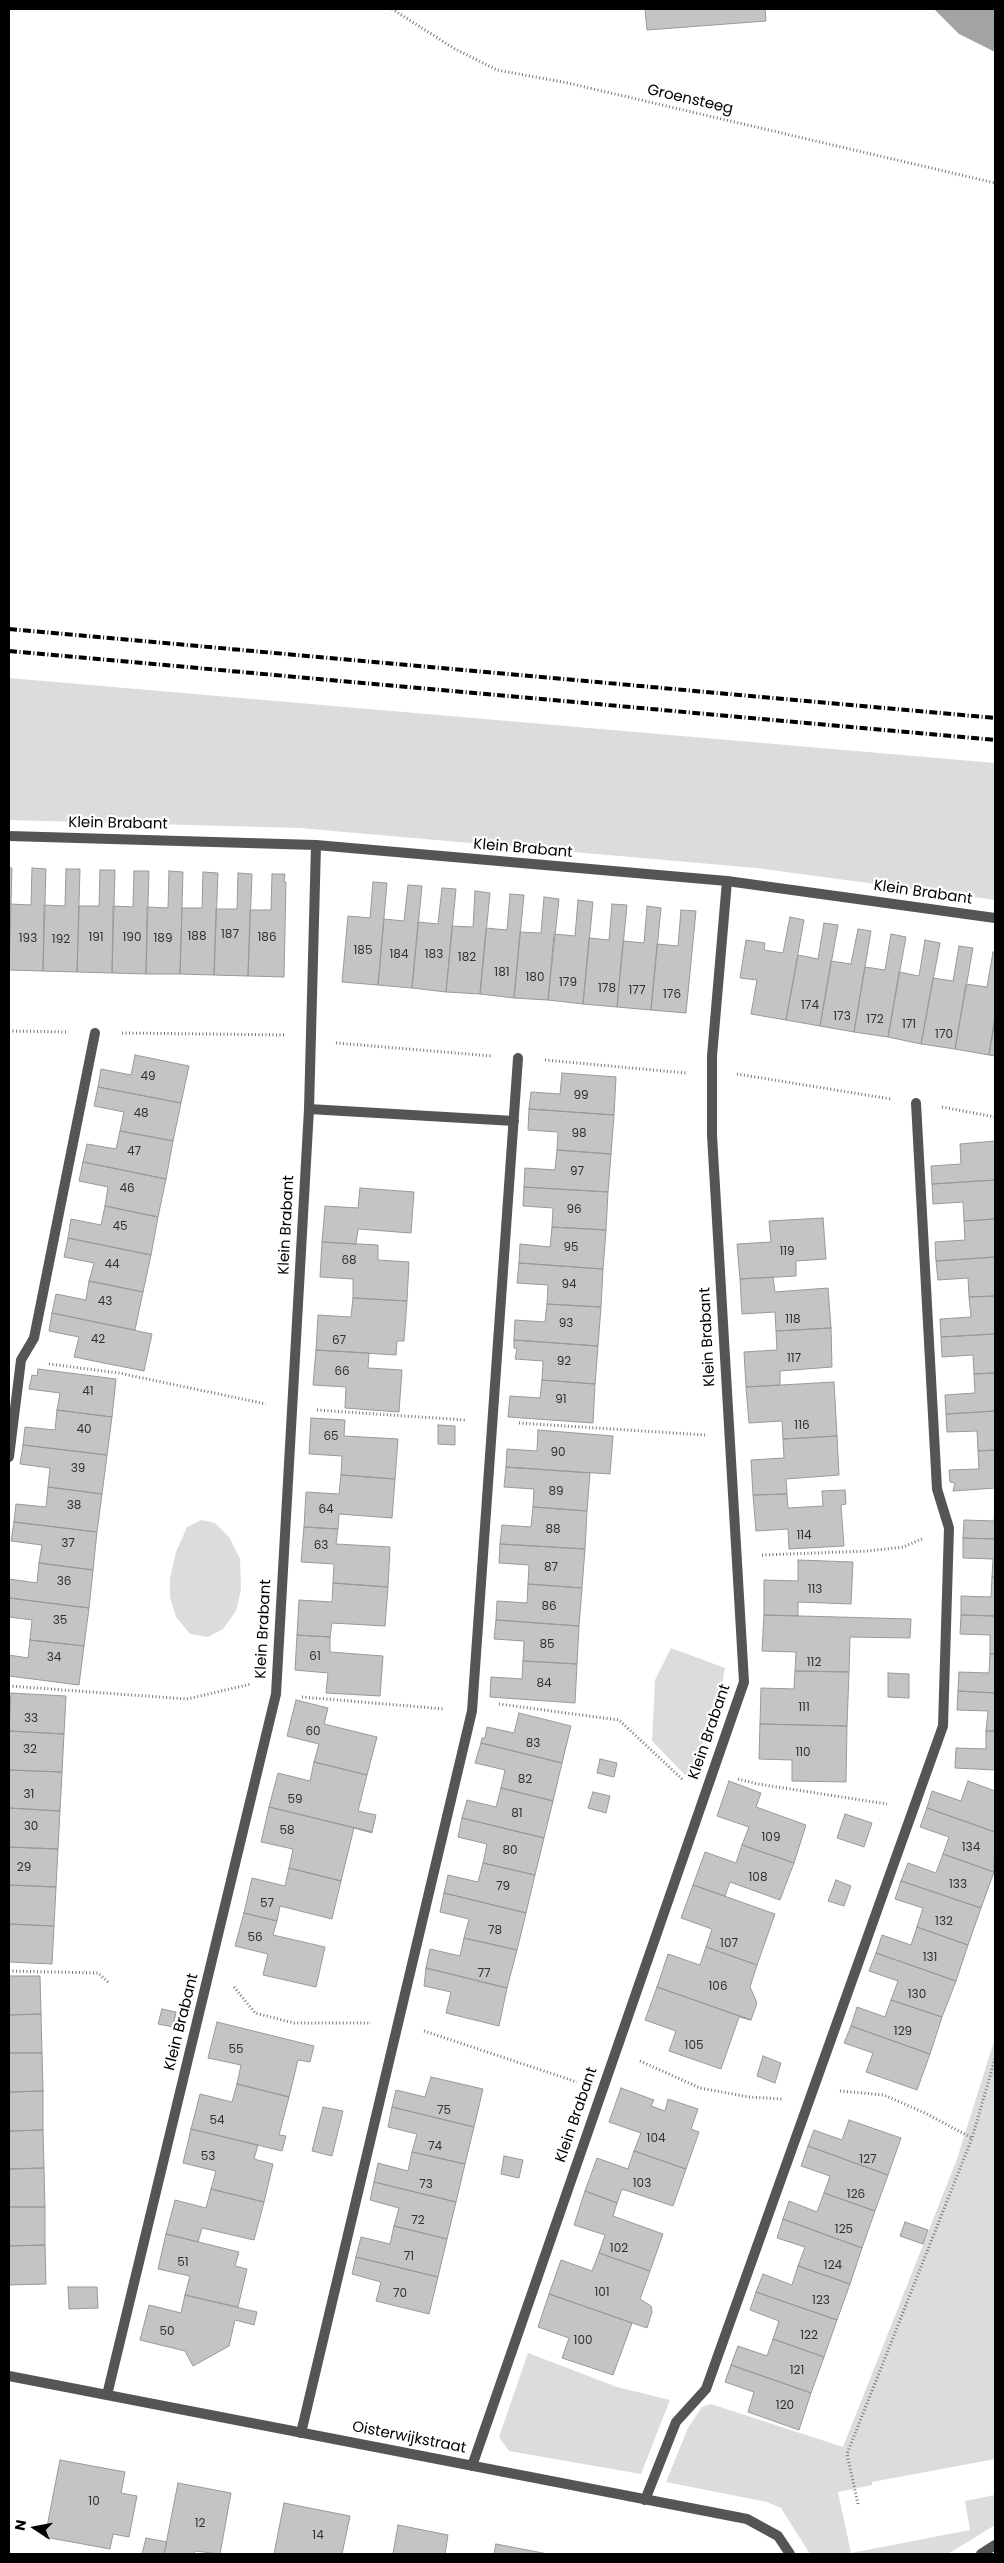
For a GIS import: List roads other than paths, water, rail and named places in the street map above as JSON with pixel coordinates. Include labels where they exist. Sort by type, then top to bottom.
[{"type":"street","name":"Klein Brabant","points":[[9,836],[316,845],[727,881],[995,918]]},
{"type":"street","name":"Klein Brabant","points":[[106,2395],[276,1694],[309,1109],[316,845]]},
{"type":"street","name":"Klein Brabant","points":[[472,2466],[744,1682],[712,1135],[712,1070],[727,881]]},
{"type":"street","points":[[9,1457],[21,1360],[34,1338],[95,1032]]},
{"type":"street","points":[[301,2433],[473,1706],[518,1058]]},
{"type":"street","points":[[645,2500],[676,2422],[706,2389],[943,1726],[949,1528],[937,1489],[916,1103]]},
{"type":"street","points":[[309,1109],[514,1121]]},
{"type":"street","name":"Oisterwijkstraat","points":[[9,2376],[747,2519],[778,2536],[790,2554]]},
{"type":"street","points":[[981,2554],[995,2545]]},
{"type":"railway","points":[[9,629],[995,718]]},
{"type":"railway","points":[[9,651],[995,740]]}]
